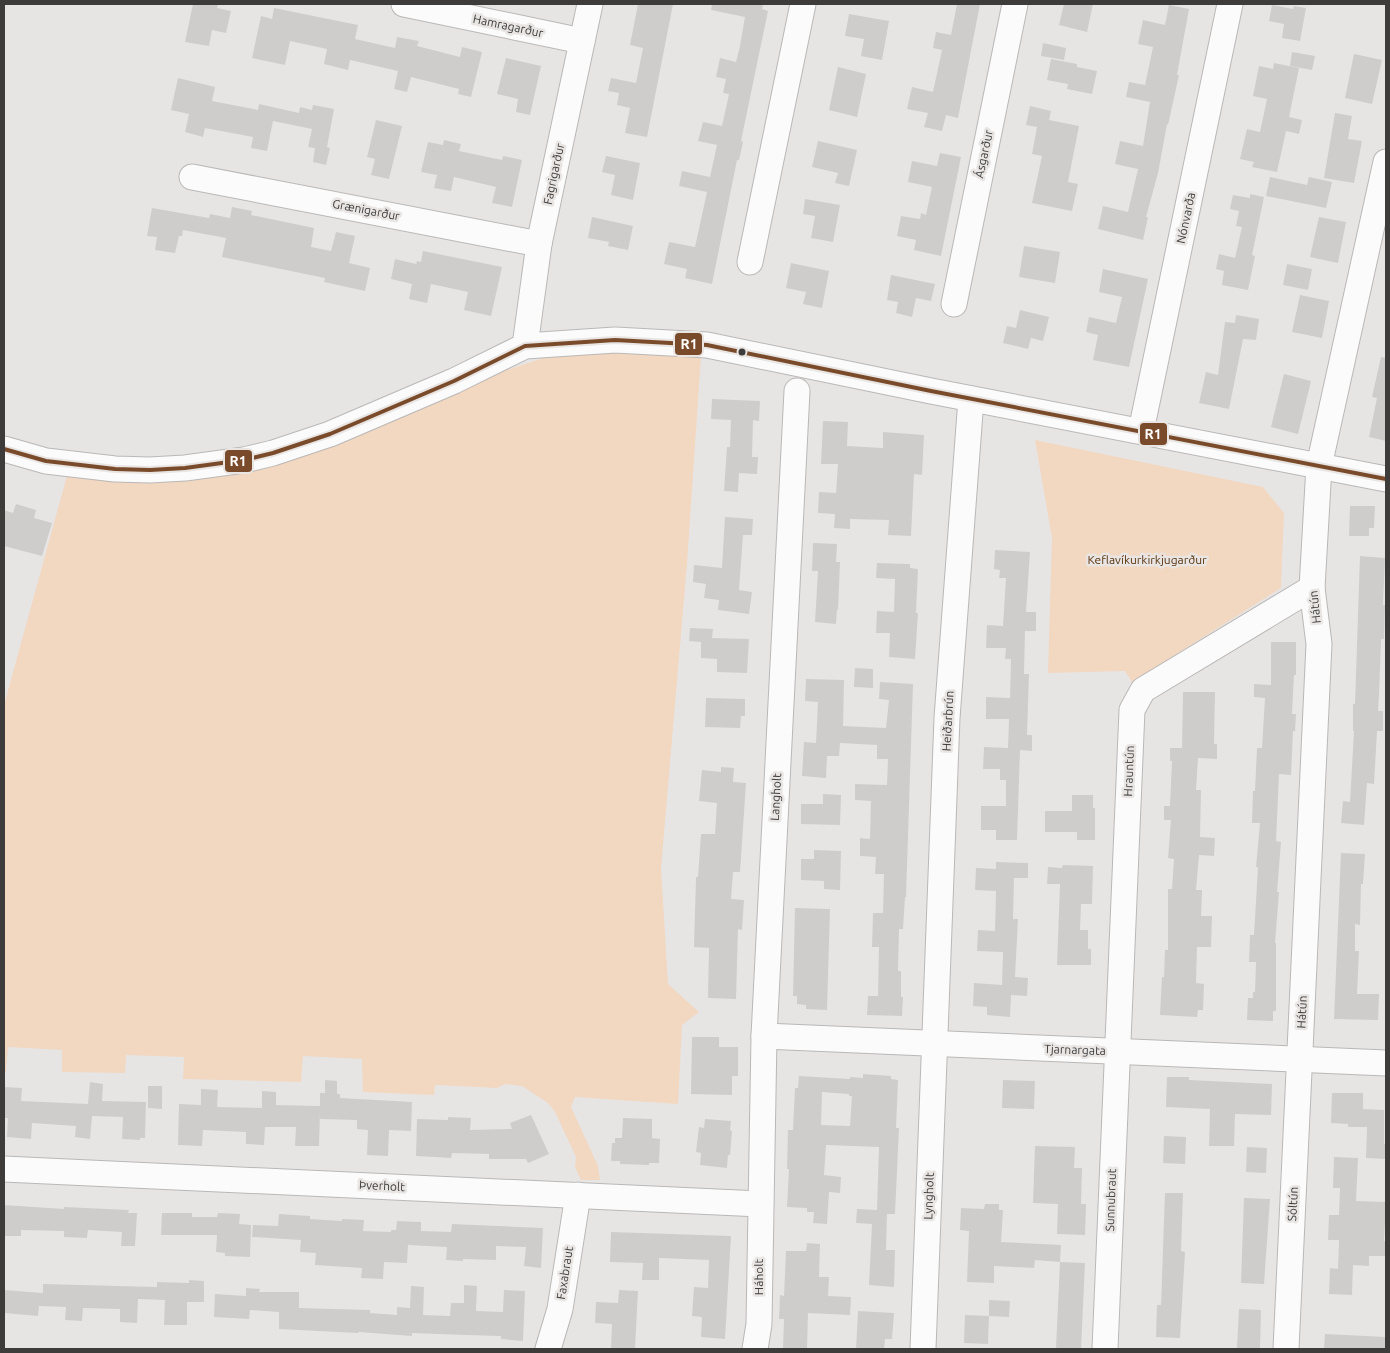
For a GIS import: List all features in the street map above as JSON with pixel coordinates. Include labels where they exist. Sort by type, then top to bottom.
[{"type":"street","name":"Hamragarður","points":[[404,4],[582,41]]},
{"type":"street","name":"Fagrigarður","points":[[526,346],[539,244],[590,4]]},
{"type":"street","points":[[750,262],[803,4]]},
{"type":"street","name":"Ásgarður","points":[[954,304],[1015,4]]},
{"type":"street","name":"Nónvarða","points":[[1141,431],[1230,4]]},
{"type":"street","name":"Hátún","points":[[1300,1060],[1319,644],[1312,588],[1319,466],[1386,162]]},
{"type":"street","name":"Grænigarður","points":[[192,177],[539,244]]},
{"type":"street","points":[[4,449],[46,460],[116,469],[185,468],[244,460],[273,453],[330,434],[454,381],[526,346],[616,340],[707,345],[971,399],[1386,479]]},
{"type":"street","name":"Langholt","points":[[760,1204],[764,1036],[797,391]]},
{"type":"street","name":"Heiðarbrún","points":[[933,1044],[947,718],[971,399]]},
{"type":"street","name":"Hrauntún","points":[[1118,1052],[1132,710],[1143,690],[1312,588]]},
{"type":"street","name":"Tjarnargata","points":[[764,1036],[1386,1063]]},
{"type":"street","name":"Lyngholt","points":[[922,1349],[928,1234],[933,1044]]},
{"type":"street","name":"Sunnubraut","points":[[1105,1349],[1118,1052]]},
{"type":"street","name":"Sóltún","points":[[1286,1349],[1300,1060]]},
{"type":"street","name":"Þverholt","points":[[4,1169],[760,1204]]},
{"type":"street","name":"Faxabraut","points":[[548,1349],[560,1309],[578,1195]]},
{"type":"street","name":"Háholt","points":[[755,1349],[759,1324],[760,1204]]},
{"type":"green space","points":[[567,350],[701,356],[687,564],[661,868],[668,984],[699,1012],[682,1025],[678,1104],[575,1097],[571,1107],[598,1166],[600,1180],[581,1180],[575,1167],[576,1157],[555,1112],[548,1103],[522,1086],[505,1084],[497,1088],[435,1085],[434,1095],[363,1092],[362,1059],[303,1056],[301,1082],[183,1079],[184,1057],[126,1055],[125,1073],[62,1072],[62,1050],[8,1047],[6,1072],[4,1071],[4,705],[70,465],[332,445],[507,370]]},
{"type":"green space","name":"Keflavíkurkirkjugarður","points":[[1035,440],[1263,487],[1284,513],[1281,588],[1132,682],[1125,671],[1048,673],[1052,538]]},
{"type":"building","points":[[193,4],[218,4],[217,8],[231,11],[226,33],[212,30],[209,46],[185,42]]},
{"type":"building","points":[[638,4],[673,4],[647,137],[625,133],[630,108],[617,105],[619,93],[608,91],[611,78],[636,83],[643,48],[630,45]]},
{"type":"building","points":[[712,4],[763,4],[762,9],[768,11],[741,141],[743,142],[739,160],[737,160],[712,284],[685,278],[687,269],[664,264],[669,242],[695,247],[707,192],[679,186],[682,171],[710,177],[717,145],[698,141],[703,122],[722,126],[729,94],[723,93],[726,79],[716,77],[720,58],[736,62],[740,46],[745,17],[711,10]]},
{"type":"building","points":[[957,4],[980,4],[958,118],[946,115],[942,131],[924,127],[928,113],[907,109],[912,87],[933,92],[942,50],[933,48],[936,32],[951,35]]},
{"type":"building","points":[[1064,4],[1093,4],[1087,32],[1059,25]]},
{"type":"building","points":[[1169,5],[1189,9],[1177,75],[1179,75],[1158,173],[1146,217],[1148,217],[1143,240],[1098,229],[1103,206],[1128,212],[1138,169],[1115,164],[1120,141],[1143,146],[1150,102],[1126,97],[1129,82],[1145,85],[1153,47],[1138,44],[1143,20],[1165,25]]},
{"type":"building","points":[[1272,5],[1293,9],[1294,6],[1306,8],[1300,41],[1282,38],[1284,24],[1269,21]]},
{"type":"building","points":[[274,8],[358,25],[355,39],[395,48],[397,37],[419,41],[417,46],[460,57],[462,47],[482,52],[471,97],[458,94],[459,89],[411,77],[407,92],[394,89],[398,71],[350,60],[348,70],[324,64],[327,49],[290,41],[285,65],[252,58],[261,16],[272,19]]},
{"type":"building","points":[[849,14],[889,21],[882,60],[861,56],[864,39],[845,36]]},
{"type":"building","points":[[1043,43],[1066,48],[1064,60],[1041,56]]},
{"type":"building","points":[[1292,52],[1315,56],[1312,70],[1290,66]]},
{"type":"building","points":[[1354,54],[1382,60],[1372,104],[1345,98]]},
{"type":"building","points":[[506,58],[541,66],[530,115],[516,112],[518,99],[497,94]]},
{"type":"building","points":[[1051,59],[1077,64],[1077,67],[1097,71],[1092,94],[1067,89],[1068,84],[1047,80]]},
{"type":"building","points":[[1274,63],[1299,68],[1289,117],[1302,120],[1299,134],[1286,131],[1277,172],[1252,167],[1254,162],[1240,159],[1247,129],[1260,132],[1266,104],[1267,99],[1253,96],[1259,66],[1273,69]]},
{"type":"building","points":[[838,67],[866,74],[857,117],[829,110]]},
{"type":"building","points":[[178,78],[215,87],[212,101],[258,110],[259,104],[299,113],[300,107],[312,110],[313,105],[334,109],[327,147],[330,148],[326,165],[313,162],[315,148],[308,147],[312,129],[273,121],[267,151],[251,148],[253,137],[205,128],[203,137],[185,132],[189,114],[171,110]]},
{"type":"building","points":[[1030,106],[1051,111],[1049,120],[1079,126],[1068,182],[1078,184],[1072,211],[1032,203],[1042,156],[1032,154],[1037,127],[1026,125]]},
{"type":"building","points":[[1335,113],[1352,116],[1348,139],[1362,141],[1354,183],[1324,178]]},
{"type":"building","points":[[376,120],[402,126],[389,179],[371,175],[375,159],[367,157]]},
{"type":"building","points":[[444,140],[461,144],[459,151],[502,160],[503,156],[522,160],[512,207],[492,203],[496,187],[454,177],[451,191],[434,188],[437,175],[421,172],[428,142],[443,145]]},
{"type":"building","points":[[818,141],[857,150],[849,186],[835,183],[838,173],[812,167]]},
{"type":"building","points":[[940,153],[961,157],[941,256],[914,250],[916,240],[897,236],[901,216],[920,219],[921,213],[926,215],[932,187],[908,182],[912,161],[937,166]]},
{"type":"building","points":[[606,156],[640,163],[633,200],[611,195],[615,175],[602,172]]},
{"type":"building","points":[[1270,177],[1307,185],[1309,177],[1332,182],[1326,208],[1266,196]]},
{"type":"building","points":[[1250,194],[1264,197],[1252,255],[1255,256],[1248,290],[1222,285],[1224,271],[1216,269],[1219,254],[1235,258],[1242,227],[1236,226],[1239,211],[1230,209],[1233,195],[1250,198]]},
{"type":"building","points":[[805,199],[840,205],[833,242],[811,238],[815,216],[803,214]]},
{"type":"building","points":[[232,207],[252,211],[251,215],[314,228],[311,247],[331,251],[336,232],[355,236],[349,263],[370,268],[365,291],[324,282],[325,278],[222,257],[226,238],[183,230],[182,236],[179,236],[175,253],[155,250],[157,237],[147,236],[152,208],[209,218],[210,214],[230,218]]},
{"type":"building","points":[[592,217],[633,226],[628,250],[608,246],[609,242],[588,238]]},
{"type":"building","points":[[1319,217],[1346,222],[1338,263],[1310,257]]},
{"type":"building","points":[[1024,246],[1060,252],[1055,283],[1019,277]]},
{"type":"building","points":[[423,251],[502,267],[491,316],[464,310],[468,292],[431,284],[427,303],[409,299],[412,284],[391,279],[395,259],[416,264],[417,261],[421,262]]},
{"type":"building","points":[[791,263],[829,271],[822,308],[803,304],[806,292],[786,288]]},
{"type":"building","points":[[1287,264],[1312,269],[1308,290],[1283,285]]},
{"type":"building","points":[[1103,269],[1148,279],[1129,367],[1093,360],[1098,335],[1086,332],[1089,317],[1116,323],[1122,297],[1099,292]]},
{"type":"building","points":[[891,275],[935,284],[931,301],[916,298],[912,317],[896,313],[898,302],[887,300]]},
{"type":"building","points":[[1300,295],[1329,301],[1322,338],[1292,332]]},
{"type":"building","points":[[1020,310],[1049,317],[1043,341],[1031,338],[1028,349],[1003,343],[1007,326],[1016,328]]},
{"type":"building","points":[[1236,315],[1259,319],[1256,340],[1243,339],[1229,409],[1199,403],[1206,372],[1218,375],[1225,322],[1235,323]]},
{"type":"building","points":[[1381,357],[1386,358],[1386,441],[1369,437],[1377,398],[1372,397]]},
{"type":"building","points":[[1284,374],[1311,381],[1298,434],[1271,427]]},
{"type":"building","points":[[712,399],[760,401],[759,421],[753,420],[752,457],[758,457],[757,474],[739,473],[738,492],[724,491],[727,447],[730,447],[731,420],[711,419]]},
{"type":"building","points":[[823,421],[848,422],[847,446],[883,448],[883,432],[924,435],[922,475],[914,474],[911,536],[888,535],[889,520],[850,519],[850,529],[834,528],[835,514],[818,513],[819,492],[836,493],[838,464],[821,464]]},
{"type":"building","points":[[16,504],[36,510],[34,518],[52,523],[42,556],[4,546],[4,510],[13,513]]},
{"type":"building","points":[[1350,506],[1375,506],[1374,528],[1369,528],[1369,536],[1349,536]]},
{"type":"building","points":[[725,517],[753,519],[752,535],[743,535],[739,590],[752,592],[749,614],[718,610],[719,600],[704,598],[706,584],[693,582],[694,565],[722,568]]},
{"type":"building","points":[[813,543],[837,544],[836,562],[840,562],[836,624],[815,622],[818,571],[812,571]]},
{"type":"building","points":[[995,550],[1030,552],[1026,612],[1036,612],[1036,631],[1025,631],[1024,674],[1029,674],[1027,735],[1032,735],[1032,751],[1020,750],[1017,840],[996,840],[996,830],[981,830],[981,806],[1006,806],[1006,780],[1000,780],[1000,769],[983,769],[984,747],[1008,748],[1009,719],[986,719],[986,697],[1010,698],[1011,659],[1005,659],[1006,648],[986,648],[987,625],[1003,626],[1006,578],[999,578],[1000,570],[994,569]]},
{"type":"building","points":[[1360,556],[1385,558],[1384,639],[1381,639],[1378,711],[1383,711],[1383,731],[1377,731],[1374,784],[1367,783],[1364,825],[1341,823],[1343,801],[1350,802]]},
{"type":"building","points":[[877,563],[910,564],[910,568],[918,569],[915,659],[889,657],[890,633],[876,633],[877,611],[894,612],[895,579],[876,578]]},
{"type":"building","points":[[690,628],[713,629],[712,638],[749,639],[747,673],[717,672],[717,659],[701,658],[701,642],[689,641]]},
{"type":"building","points":[[1271,642],[1296,642],[1296,675],[1294,675],[1292,714],[1296,714],[1295,731],[1293,731],[1291,775],[1279,774],[1276,841],[1281,842],[1275,943],[1276,1011],[1273,1011],[1273,1021],[1247,1020],[1248,998],[1253,998],[1253,992],[1255,992],[1256,962],[1249,962],[1250,935],[1254,935],[1258,867],[1256,867],[1260,823],[1252,823],[1253,791],[1255,791],[1257,748],[1262,748],[1265,698],[1254,697],[1254,684],[1271,685]]},
{"type":"building","points":[[855,668],[873,669],[873,688],[854,687]]},
{"type":"building","points":[[806,679],[844,680],[843,726],[886,728],[889,700],[879,699],[880,682],[913,684],[906,897],[903,929],[899,929],[898,971],[901,971],[902,1016],[867,1015],[868,996],[878,996],[879,947],[872,947],[873,913],[883,913],[884,874],[875,874],[876,857],[860,856],[860,838],[870,839],[871,801],[855,800],[855,784],[887,785],[888,759],[877,759],[877,745],[840,743],[839,756],[827,756],[826,778],[802,776],[804,742],[816,743],[818,702],[805,701]]},
{"type":"building","points":[[1183,692],[1215,692],[1214,744],[1217,744],[1217,759],[1198,758],[1196,790],[1201,790],[1200,837],[1215,838],[1214,856],[1199,855],[1196,890],[1202,890],[1201,916],[1212,916],[1211,947],[1197,947],[1196,983],[1204,984],[1203,1010],[1198,1010],[1197,1017],[1160,1015],[1165,950],[1168,950],[1168,889],[1172,889],[1174,859],[1168,858],[1171,820],[1164,820],[1164,806],[1170,806],[1172,761],[1170,761],[1170,748],[1182,748]]},
{"type":"building","points":[[706,698],[745,699],[745,716],[741,716],[740,728],[705,727]]},
{"type":"building","points":[[721,767],[734,768],[733,782],[746,783],[740,872],[733,872],[731,899],[744,900],[742,930],[738,929],[736,999],[708,998],[709,948],[694,947],[696,877],[698,877],[701,834],[715,834],[717,803],[699,801],[702,770],[721,772]]},
{"type":"building","points":[[823,794],[841,795],[840,825],[801,824],[801,804],[823,804]]},
{"type":"building","points":[[1072,795],[1093,795],[1095,840],[1077,840],[1077,832],[1045,832],[1045,811],[1072,811]]},
{"type":"building","points":[[814,850],[841,851],[840,890],[824,889],[824,881],[801,880],[801,859],[814,859]]},
{"type":"building","points":[[1341,853],[1365,854],[1363,884],[1361,884],[1360,925],[1355,924],[1355,951],[1359,951],[1357,994],[1379,994],[1378,1020],[1334,1019]]},
{"type":"building","points":[[996,862],[1028,863],[1028,878],[1014,878],[1013,919],[1018,919],[1015,977],[1028,978],[1027,996],[1011,995],[1010,1017],[987,1015],[987,1007],[973,1006],[974,983],[1002,985],[1003,952],[977,951],[978,930],[995,931],[996,891],[975,890],[976,868],[996,869]]},
{"type":"building","points":[[1063,865],[1093,866],[1092,904],[1081,904],[1080,930],[1088,930],[1088,949],[1091,949],[1091,965],[1057,965],[1060,884],[1047,884],[1048,867],[1062,868]]},
{"type":"building","points":[[795,908],[830,909],[827,1010],[806,1009],[806,1005],[797,1004],[797,996],[793,996]]},
{"type":"building","points":[[692,1037],[719,1037],[719,1047],[738,1047],[738,1076],[732,1076],[732,1095],[691,1094]]},
{"type":"building","points":[[863,1074],[891,1076],[891,1079],[898,1080],[896,1128],[899,1128],[895,1214],[887,1214],[886,1250],[895,1250],[894,1287],[869,1285],[872,1224],[856,1223],[857,1209],[877,1210],[879,1147],[826,1145],[824,1175],[841,1177],[840,1193],[829,1192],[827,1224],[813,1223],[814,1212],[807,1212],[807,1208],[787,1207],[789,1169],[787,1169],[788,1130],[793,1130],[795,1088],[798,1088],[799,1076],[863,1078]],"holes":[[[822,1092],[849,1094],[849,1096],[852,1096],[850,1126],[821,1125]]]},
{"type":"building","points":[[1167,1077],[1189,1077],[1189,1080],[1272,1084],[1271,1115],[1235,1114],[1234,1146],[1209,1146],[1210,1109],[1166,1107]]},
{"type":"building","points":[[325,1080],[337,1081],[337,1094],[340,1094],[340,1098],[412,1102],[411,1131],[389,1130],[388,1156],[367,1155],[368,1130],[357,1129],[357,1120],[320,1119],[320,1111],[319,1146],[295,1146],[296,1127],[265,1127],[264,1145],[246,1144],[246,1132],[203,1130],[202,1146],[178,1145],[179,1104],[201,1105],[201,1089],[218,1090],[217,1107],[262,1108],[262,1091],[276,1092],[276,1105],[320,1106],[320,1093],[325,1093]]},
{"type":"building","points":[[1003,1080],[1035,1081],[1034,1109],[1002,1108]]},
{"type":"building","points":[[90,1082],[103,1084],[102,1101],[146,1102],[145,1138],[140,1138],[140,1140],[122,1139],[123,1117],[92,1116],[90,1139],[75,1137],[76,1126],[32,1123],[31,1139],[7,1137],[8,1118],[4,1118],[4,1087],[22,1088],[21,1101],[88,1104]]},
{"type":"building","points":[[148,1086],[162,1086],[162,1109],[148,1108]]},
{"type":"building","points":[[1332,1093],[1363,1093],[1363,1109],[1384,1110],[1385,1159],[1366,1158],[1367,1127],[1348,1127],[1348,1124],[1331,1123]]},
{"type":"building","points":[[531,1115],[549,1154],[528,1163],[526,1159],[489,1159],[489,1154],[452,1153],[451,1158],[416,1156],[417,1119],[448,1120],[448,1117],[471,1118],[470,1130],[512,1129],[510,1123]]},
{"type":"building","points":[[623,1118],[652,1119],[652,1138],[660,1139],[659,1163],[649,1163],[649,1165],[620,1164],[620,1161],[611,1161],[612,1143],[615,1143],[615,1138],[622,1138]]},
{"type":"building","points":[[705,1119],[731,1121],[730,1155],[728,1155],[727,1168],[700,1165],[701,1153],[696,1152],[699,1127],[704,1128]]},
{"type":"building","points":[[1164,1136],[1186,1137],[1185,1164],[1163,1163]]},
{"type":"building","points":[[1035,1146],[1075,1147],[1074,1168],[1082,1168],[1081,1204],[1086,1204],[1085,1235],[1057,1234],[1058,1204],[1033,1203]]},
{"type":"building","points":[[1247,1147],[1267,1148],[1266,1173],[1246,1172]]},
{"type":"building","points":[[1334,1157],[1358,1158],[1356,1201],[1386,1202],[1384,1241],[1386,1241],[1386,1256],[1369,1256],[1369,1266],[1353,1265],[1352,1295],[1329,1294],[1330,1268],[1338,1269],[1339,1240],[1328,1240],[1329,1215],[1339,1215],[1340,1188],[1333,1188]]},
{"type":"building","points":[[1165,1193],[1183,1193],[1181,1251],[1185,1252],[1180,1338],[1156,1337],[1157,1305],[1161,1305]]},
{"type":"building","points":[[1244,1198],[1270,1199],[1264,1284],[1241,1283]]},
{"type":"building","points":[[985,1204],[999,1204],[999,1210],[1003,1210],[1001,1242],[1061,1245],[1060,1262],[1035,1260],[1034,1268],[994,1266],[994,1283],[967,1282],[969,1231],[960,1230],[961,1208],[984,1209]]},
{"type":"building","points":[[4,1205],[64,1209],[64,1207],[129,1210],[128,1213],[137,1213],[135,1246],[121,1246],[122,1232],[88,1230],[87,1238],[64,1237],[64,1231],[21,1230],[21,1236],[4,1236]]},
{"type":"building","points":[[162,1213],[192,1213],[192,1217],[217,1217],[218,1213],[240,1214],[239,1224],[251,1225],[250,1257],[225,1256],[225,1253],[216,1252],[217,1235],[161,1235]]},
{"type":"building","points":[[279,1214],[310,1216],[310,1219],[364,1220],[363,1231],[391,1232],[391,1230],[396,1230],[397,1221],[421,1222],[421,1231],[451,1232],[452,1224],[543,1228],[541,1268],[524,1266],[526,1247],[496,1246],[496,1260],[463,1259],[463,1261],[446,1260],[447,1247],[408,1245],[407,1263],[384,1262],[383,1279],[361,1278],[362,1268],[315,1265],[316,1253],[300,1252],[301,1240],[252,1237],[253,1225],[278,1226]]},
{"type":"building","points":[[611,1232],[731,1236],[725,1339],[701,1337],[702,1317],[692,1316],[694,1287],[708,1288],[709,1260],[659,1258],[659,1280],[642,1280],[643,1263],[610,1262]]},
{"type":"building","points":[[807,1243],[820,1244],[819,1277],[829,1277],[828,1296],[851,1297],[850,1315],[808,1313],[807,1349],[783,1349],[784,1319],[779,1319],[780,1295],[784,1296],[786,1251],[806,1251]]},
{"type":"building","points":[[1060,1262],[1085,1263],[1081,1349],[1056,1348]]},
{"type":"building","points":[[189,1280],[204,1281],[204,1302],[187,1302],[187,1325],[164,1325],[165,1300],[138,1299],[137,1323],[120,1322],[120,1309],[83,1308],[82,1321],[65,1320],[66,1307],[39,1306],[38,1316],[4,1313],[4,1290],[43,1293],[43,1284],[157,1287],[157,1282],[189,1283]]},
{"type":"building","points":[[464,1285],[477,1286],[476,1311],[503,1312],[504,1290],[525,1291],[523,1341],[501,1339],[501,1336],[412,1333],[412,1336],[279,1329],[279,1312],[250,1310],[249,1319],[214,1317],[215,1294],[246,1296],[246,1288],[260,1289],[259,1292],[299,1292],[299,1308],[370,1310],[370,1313],[397,1315],[397,1307],[410,1308],[411,1286],[424,1287],[423,1315],[450,1316],[451,1303],[464,1303]]},
{"type":"building","points":[[619,1290],[638,1291],[635,1349],[611,1349],[612,1324],[595,1323],[596,1302],[618,1303]]},
{"type":"building","points":[[989,1300],[1010,1301],[1009,1317],[989,1316]]},
{"type":"building","points":[[1239,1309],[1261,1310],[1260,1349],[1237,1348]]},
{"type":"building","points":[[858,1311],[894,1313],[892,1339],[885,1339],[884,1349],[856,1349]]},
{"type":"building","points":[[965,1315],[989,1316],[988,1344],[964,1343]]},
{"type":"building","points":[[1325,1334],[1386,1337],[1386,1349],[1324,1349]]},
{"type":"transit line","name":"R1","points":[[4,449],[46,461],[115,469],[185,468],[244,460],[273,453],[330,434],[454,381],[525,346],[615,340],[707,345],[931,391],[1386,479]]}]
